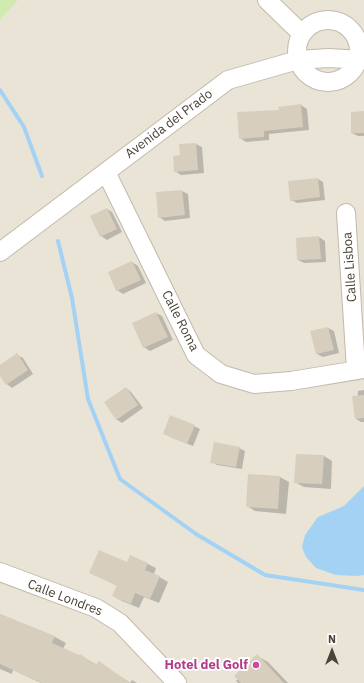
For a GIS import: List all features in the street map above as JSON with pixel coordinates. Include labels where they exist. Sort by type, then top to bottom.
[{"type":"street","points":[[267,0],[302,34]]},
{"type":"street","points":[[327,20],[358,28],[361,59],[347,76],[338,81],[329,83],[318,81],[309,77],[302,69],[298,60],[298,42],[302,34],[309,27],[318,22],[327,20]]},
{"type":"street","name":"Avenida del Prado","points":[[0,252],[228,80],[298,60],[328,58],[361,59]]},
{"type":"street","name":"Calle Roma","points":[[106,172],[196,355],[221,374],[254,384],[291,381],[360,369]]},
{"type":"street","name":"Calle Lisboa","points":[[346,213],[360,369]]},
{"type":"street","name":"Calle Londres","points":[[0,572],[96,608],[114,619],[120,623],[177,683]]},
{"type":"shaded area","points":[[0,0],[364,0],[364,683],[0,683]]},
{"type":"green space","points":[[0,0],[18,0],[0,20]]},
{"type":"water","points":[[364,486],[364,575],[336,575],[316,568],[306,557],[302,547],[305,535],[318,517],[344,506]]},
{"type":"building","points":[[301,104],[303,127],[264,131],[264,137],[239,139],[237,112],[279,110],[278,107]]},
{"type":"building","points":[[364,111],[364,133],[351,133],[351,112]]},
{"type":"building","points":[[196,143],[198,170],[174,172],[173,156],[180,155],[179,144]]},
{"type":"building","points":[[318,178],[320,197],[290,201],[288,181]]},
{"type":"building","points":[[182,190],[185,215],[158,218],[156,192]]},
{"type":"building","points":[[107,208],[117,229],[100,237],[90,216]]},
{"type":"building","points":[[319,236],[321,259],[297,260],[296,238]]},
{"type":"building","points":[[132,261],[141,280],[116,291],[108,272]]},
{"type":"building","points":[[156,312],[168,337],[143,348],[132,323]]},
{"type":"building","points":[[328,327],[334,350],[316,354],[310,331]]},
{"type":"building","points":[[17,353],[28,370],[6,385],[0,376],[0,365]]},
{"type":"building","points":[[126,387],[138,405],[116,420],[104,402]]},
{"type":"building","points":[[364,395],[364,418],[355,419],[352,396]]},
{"type":"building","points":[[170,415],[195,425],[187,444],[163,434]]},
{"type":"building","points":[[214,442],[240,447],[236,467],[210,463]]},
{"type":"building","points":[[296,454],[324,455],[322,484],[294,483]]},
{"type":"building","points":[[248,474],[280,476],[278,509],[246,507]]},
{"type":"building","points":[[99,550],[127,562],[130,555],[148,563],[145,570],[160,576],[150,599],[135,593],[131,604],[112,596],[117,585],[89,573]]},
{"type":"building","points":[[0,614],[55,636],[52,643],[79,655],[80,654],[96,665],[99,661],[129,683],[42,683],[0,664]]},
{"type":"building","name":"Hotel del Golf","points":[[257,654],[284,683],[241,683],[234,676]]},
{"type":"waterway","points":[[0,90],[24,127],[42,176]]},
{"type":"waterway","points":[[58,241],[72,298],[88,399],[120,479],[196,534],[265,575],[364,590]]},
{"type":"place","name":"Hotel del Golf","points":[[256,665]]}]
